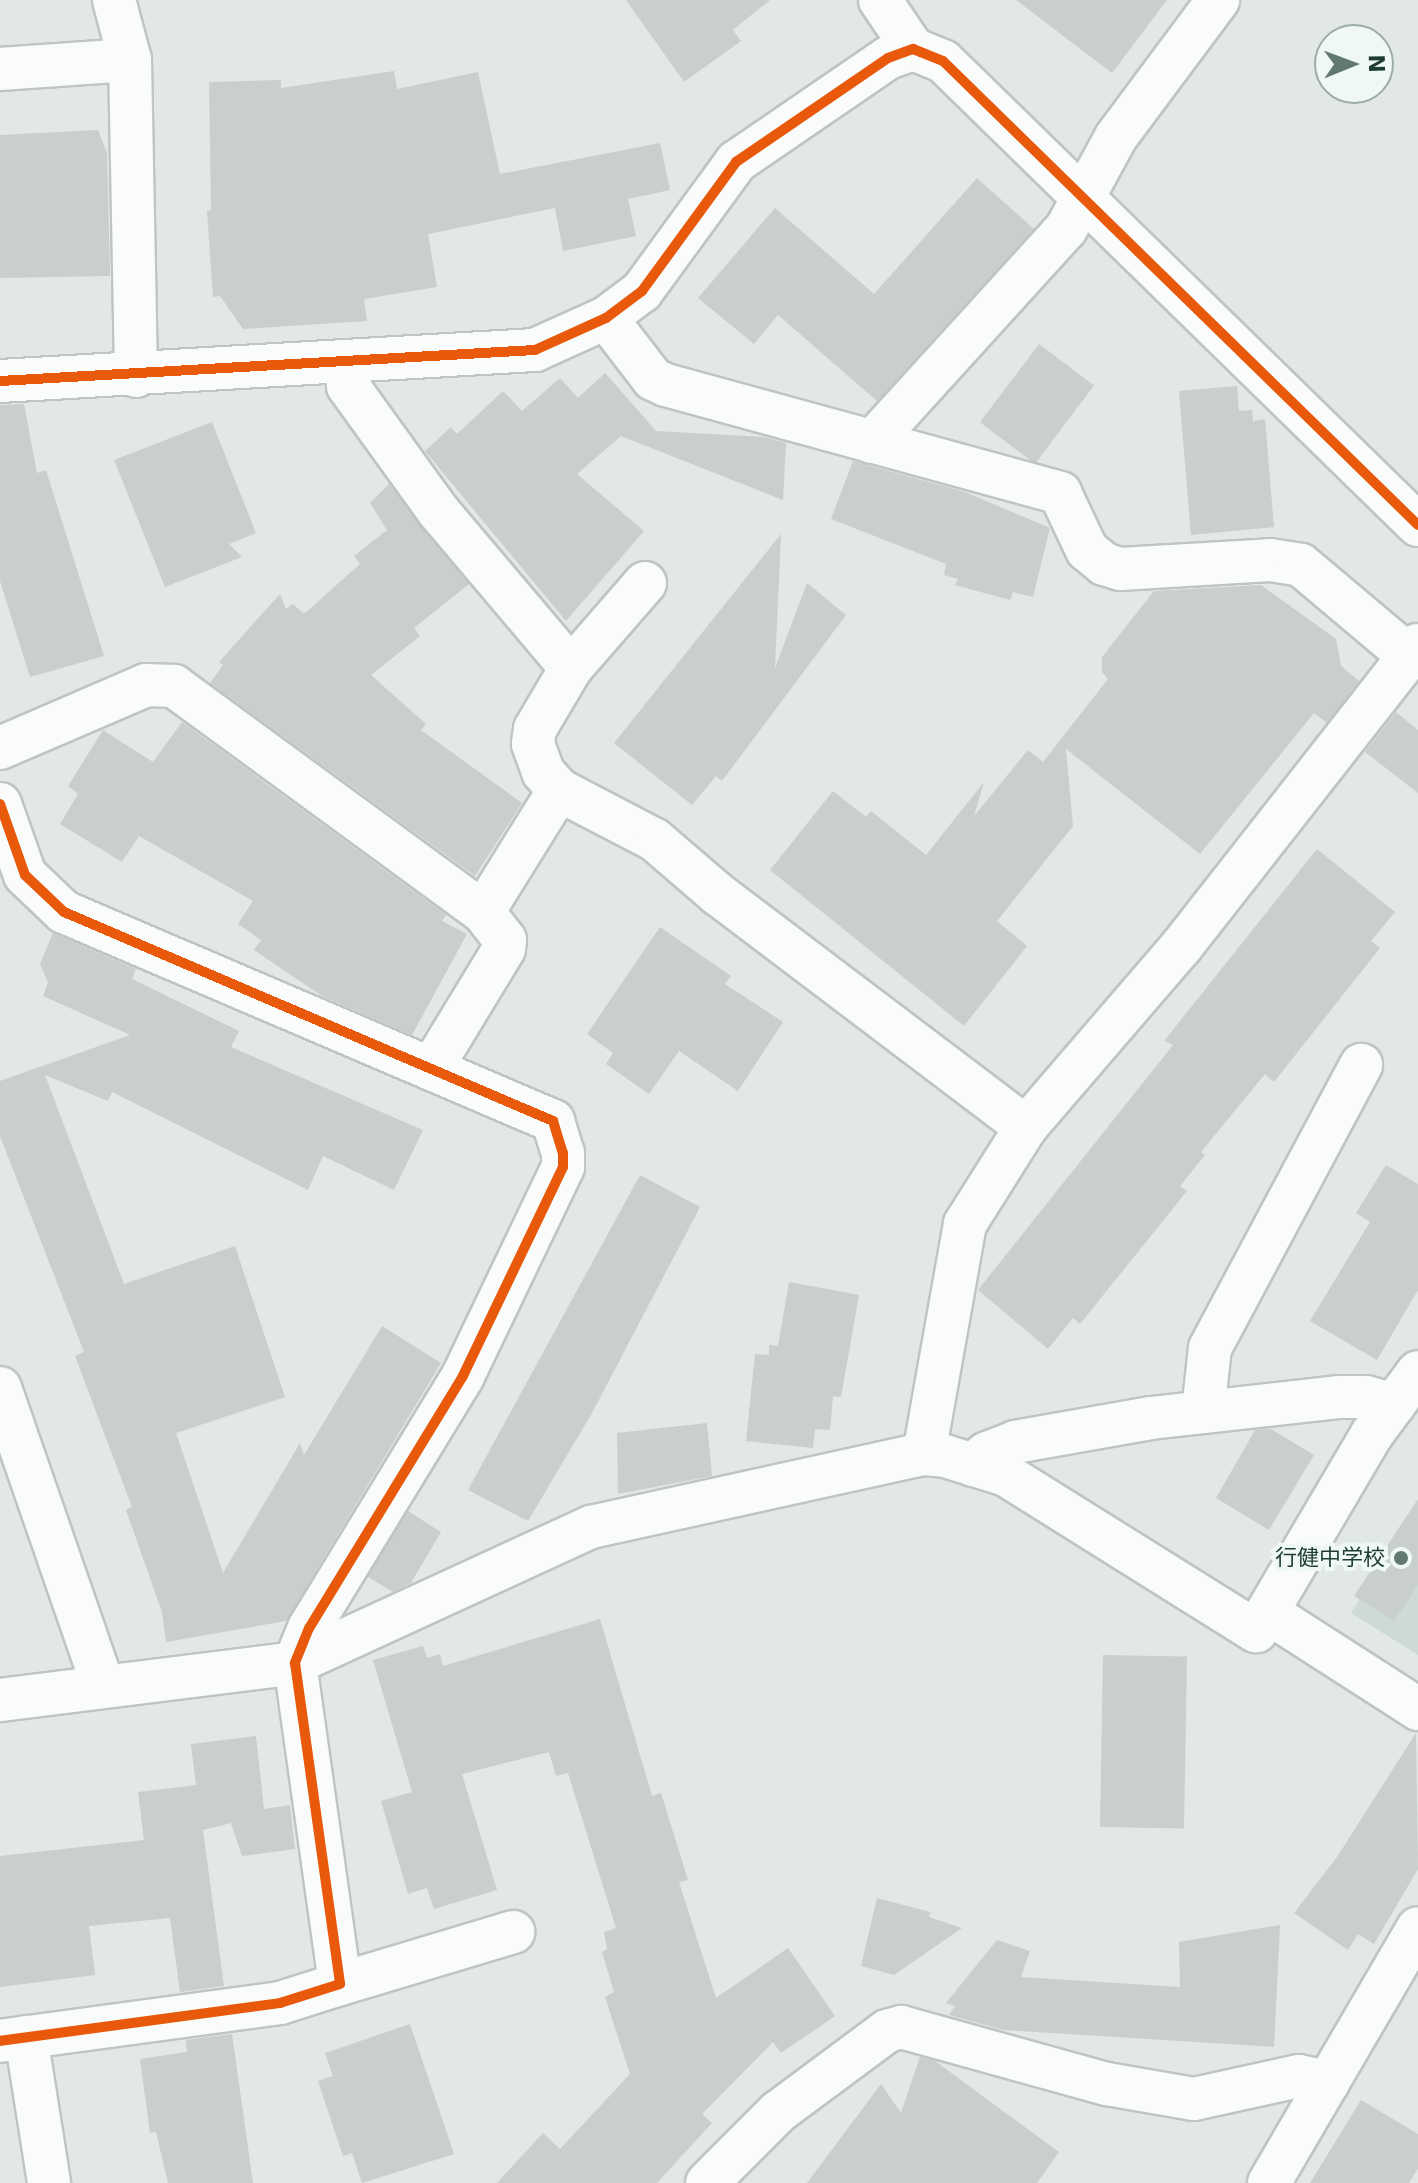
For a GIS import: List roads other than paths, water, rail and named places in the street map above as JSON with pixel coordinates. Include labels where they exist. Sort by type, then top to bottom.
[{"type":"street","points":[[114,0],[130,60],[136,376]]},
{"type":"street","points":[[880,0],[913,49],[943,61],[1418,525]]},
{"type":"street","points":[[872,442],[1066,229],[1116,137],[1218,0]]},
{"type":"street","points":[[0,381],[504,355],[535,350],[606,318],[642,291],[736,162],[888,58],[913,49]]},
{"type":"street","points":[[0,69],[130,60]]},
{"type":"street","points":[[606,318],[653,379],[666,385],[1060,493],[1087,550],[1104,564],[1120,569],[1270,560],[1301,565],[1414,651],[1181,947],[1026,1127],[965,1224],[924,1454]]},
{"type":"street","points":[[346,363],[348,386],[439,512],[571,668]]},
{"type":"street","points":[[645,583],[571,668],[535,729],[533,744],[543,772],[559,790],[655,840],[719,895],[1026,1127]]},
{"type":"street","points":[[0,748],[146,685],[174,686],[483,912],[505,940],[504,949],[431,1069]]},
{"type":"street","points":[[483,912],[559,790]]},
{"type":"street","points":[[0,804],[25,875],[64,912],[553,1121],[561,1136],[563,1167],[463,1376],[309,1628],[295,1663],[340,1984]]},
{"type":"street","points":[[1203,1412],[1210,1348],[1361,1065]]},
{"type":"street","points":[[0,1700],[295,1663],[591,1527],[924,1454],[1006,1475],[1256,1631],[1270,1614],[1372,1434],[1418,1372]]},
{"type":"street","points":[[0,1388],[103,1685]]},
{"type":"street","points":[[973,1465],[987,1453],[1015,1442],[1203,1412],[1338,1397],[1366,1397],[1394,1405]]},
{"type":"street","points":[[1270,1614],[1418,1709]]},
{"type":"street","points":[[1269,2183],[1418,1928]]},
{"type":"street","points":[[49,2183],[13,2039],[280,2003],[513,1932]]},
{"type":"street","points":[[707,2183],[778,2112],[887,2031],[901,2027],[1107,2084],[1194,2099],[1299,2076],[1328,2082]]},
{"type":"place","name":"行健中学校","points":[[1401,1558]]}]
